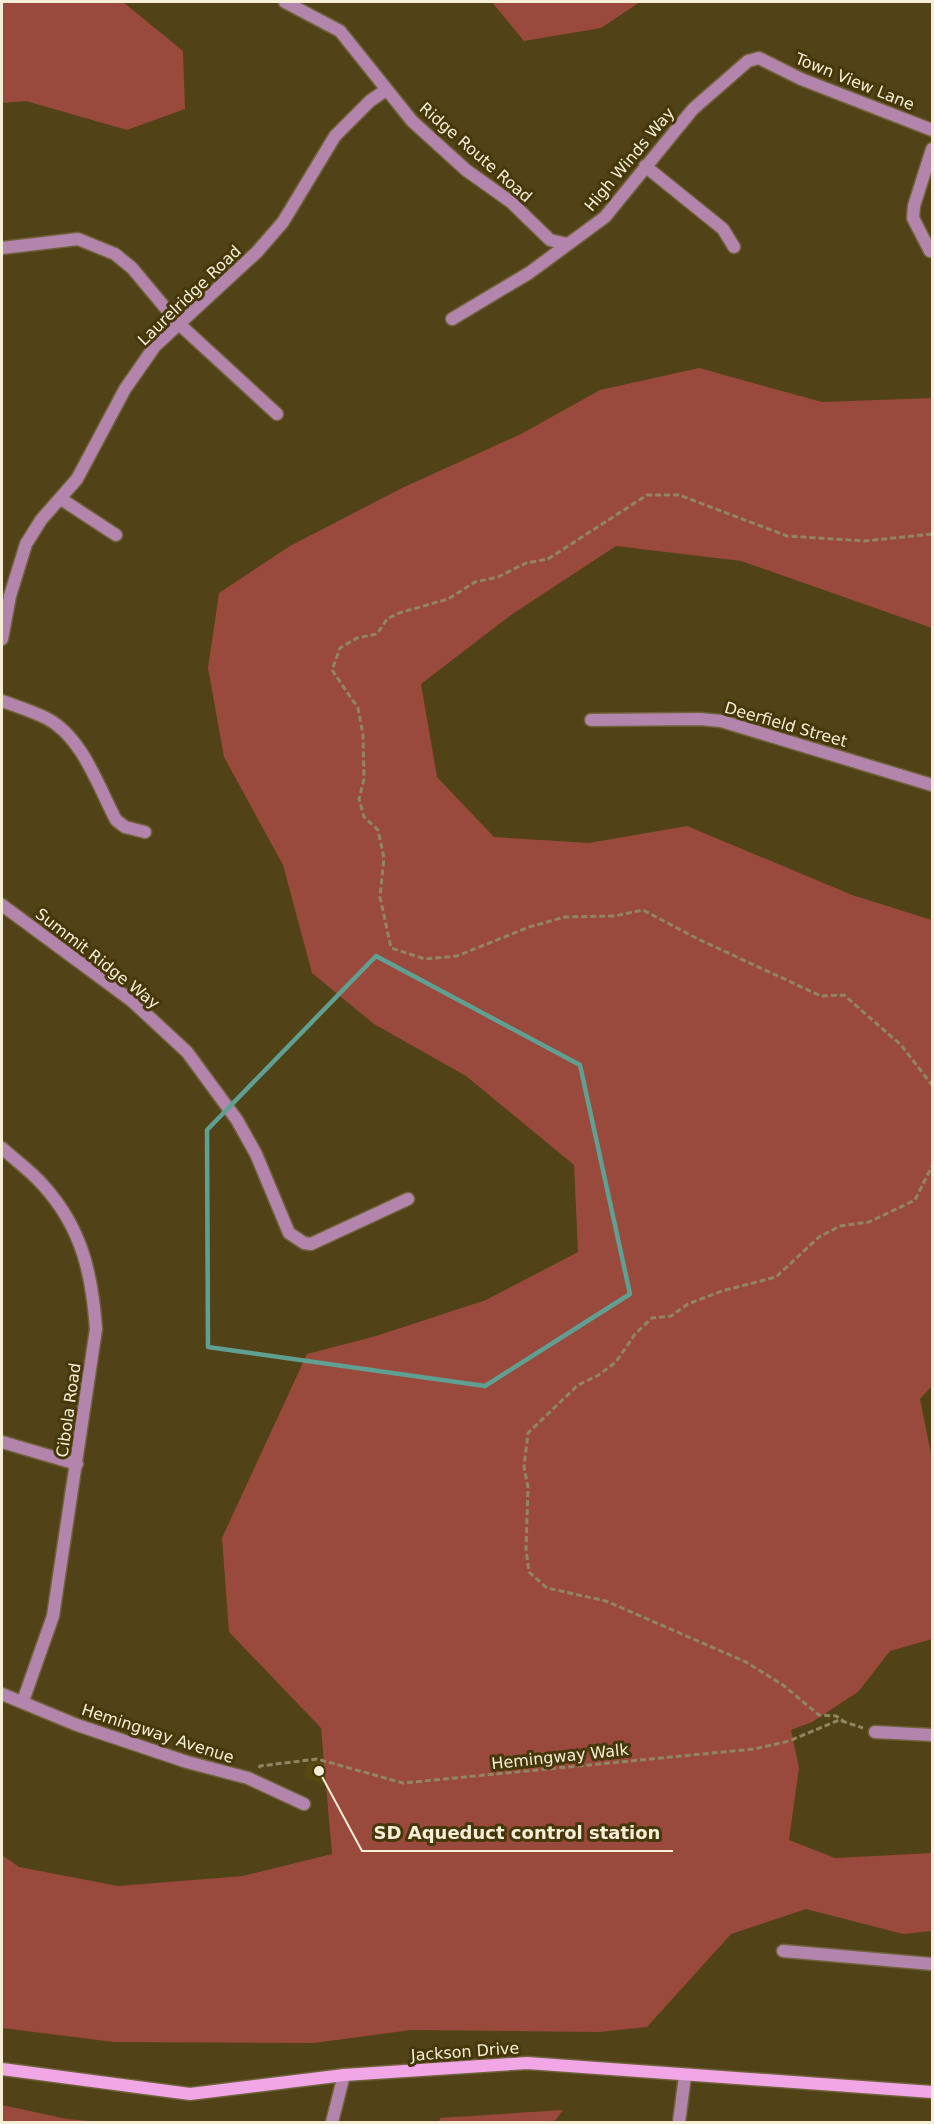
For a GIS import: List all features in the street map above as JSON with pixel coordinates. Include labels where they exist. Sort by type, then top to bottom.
[{"type":"main road","name":"Jackson Drive","points":[[2,2069],[190,2094],[344,2075],[527,2063],[933,2092]]},
{"type":"street","name":"Ridge Route Road","points":[[285,2],[340,31],[412,122],[466,170],[511,202],[550,240],[567,244],[573,240]]},
{"type":"street","name":"High Winds Way","points":[[452,319],[529,273],[605,217],[693,109],[748,61],[759,58],[767,62]]},
{"type":"street","name":"Town View Lane","points":[[767,62],[801,79],[933,130]]},
{"type":"street","name":"Laurelridge Road","points":[[2,639],[6,594],[26,544],[41,520],[77,479],[125,389],[155,346],[257,252],[283,222],[335,136],[370,100],[386,90]]},
{"type":"street","points":[[930,251],[913,218],[914,206],[933,149]]},
{"type":"street","points":[[645,166],[723,229],[734,247]]},
{"type":"street","points":[[2,248],[78,239],[96,244],[115,254],[132,268],[178,323],[277,414]]},
{"type":"street","points":[[61,499],[116,535]]},
{"type":"street","points":[[2,701],[46,718],[64,730],[81,753],[116,820],[125,827],[145,832]]},
{"type":"street","name":"Deerfield Street","points":[[591,720],[699,719],[721,721],[933,785]]},
{"type":"street","name":"Summit Ridge Way","points":[[2,905],[132,1001],[187,1052],[237,1119],[256,1154],[289,1233],[304,1243],[311,1244],[408,1199]]},
{"type":"street","name":"Cibola Road","points":[[2,1148],[43,1184],[67,1217],[82,1249],[93,1283],[96,1329],[53,1616],[23,1701]]},
{"type":"street","points":[[2,1442],[77,1464]]},
{"type":"street","name":"Hemingway Avenue","points":[[2,1694],[77,1725],[187,1762],[254,1781],[304,1803]]},
{"type":"street","points":[[875,1732],[933,1735]]},
{"type":"street","points":[[783,1951],[933,1964]]},
{"type":"street","points":[[332,2122],[344,2075]]},
{"type":"street","points":[[679,2122],[685,2076]]},
{"type":"path","points":[[933,534],[865,541],[787,536],[679,495],[647,495],[548,559],[526,563],[498,577],[476,582],[448,599],[399,613],[387,619],[377,634],[357,638],[340,648],[332,670],[358,708],[360,717],[363,735],[364,779],[359,799],[364,817],[378,830],[384,858],[380,897],[391,948],[425,958],[457,956],[529,927],[565,917],[614,916],[643,910],[698,939],[820,996],[844,995],[902,1046],[933,1085]]},
{"type":"path","points":[[846,1723],[836,1716],[819,1715],[783,1686],[746,1662],[606,1601],[547,1588],[529,1572],[525,1550],[528,1487],[524,1467],[528,1433],[578,1385],[597,1376],[616,1362],[634,1334],[652,1318],[671,1316],[688,1304],[722,1291],[776,1277],[819,1237],[840,1226],[869,1222],[915,1200],[933,1166]]},
{"type":"path","name":"Hemingway Walk","points":[[254,1781],[260,1766],[317,1759],[404,1783],[528,1773],[675,1755],[754,1749],[789,1741],[833,1722],[846,1723],[875,1732]]},
{"type":"highlighted area","points":[[376,956],[580,1065],[630,1294],[485,1386],[208,1347],[207,1130]]},
{"type":"shaded area","points":[[2,2],[123,2],[183,51],[185,109],[127,130],[26,101],[2,103]]},
{"type":"shaded area","points":[[492,2],[640,2],[601,28],[524,41]]},
{"type":"shaded area","points":[[699,368],[822,402],[932,398],[932,628],[741,561],[616,546],[511,615],[421,684],[437,777],[494,837],[589,843],[687,826],[852,895],[932,920],[932,1386],[920,1399],[932,1459],[932,1639],[890,1651],[858,1692],[812,1722],[791,1730],[799,1768],[789,1840],[835,1858],[932,1853],[932,1931],[903,1934],[806,1909],[731,1934],[647,2027],[599,2032],[411,2030],[314,2043],[114,2042],[2,2028],[2,1855],[19,1867],[118,1886],[243,1876],[332,1854],[321,1728],[229,1632],[222,1538],[307,1354],[376,1336],[486,1300],[578,1252],[574,1165],[466,1076],[374,1024],[312,973],[283,865],[224,757],[208,668],[219,593],[290,546],[402,488],[521,434],[600,390]]},
{"type":"shaded area","points":[[315,1760],[332,1764],[322,1784],[307,1779],[304,1775],[307,1764]]},
{"type":"shaded area","points":[[2,2105],[67,2119],[102,2122],[2,2122]]},
{"type":"shaded area","points":[[563,2110],[554,2122],[439,2122],[440,2118]]},
{"type":"place","name":"SD Aqueduct control station","points":[[319,1771]]}]
